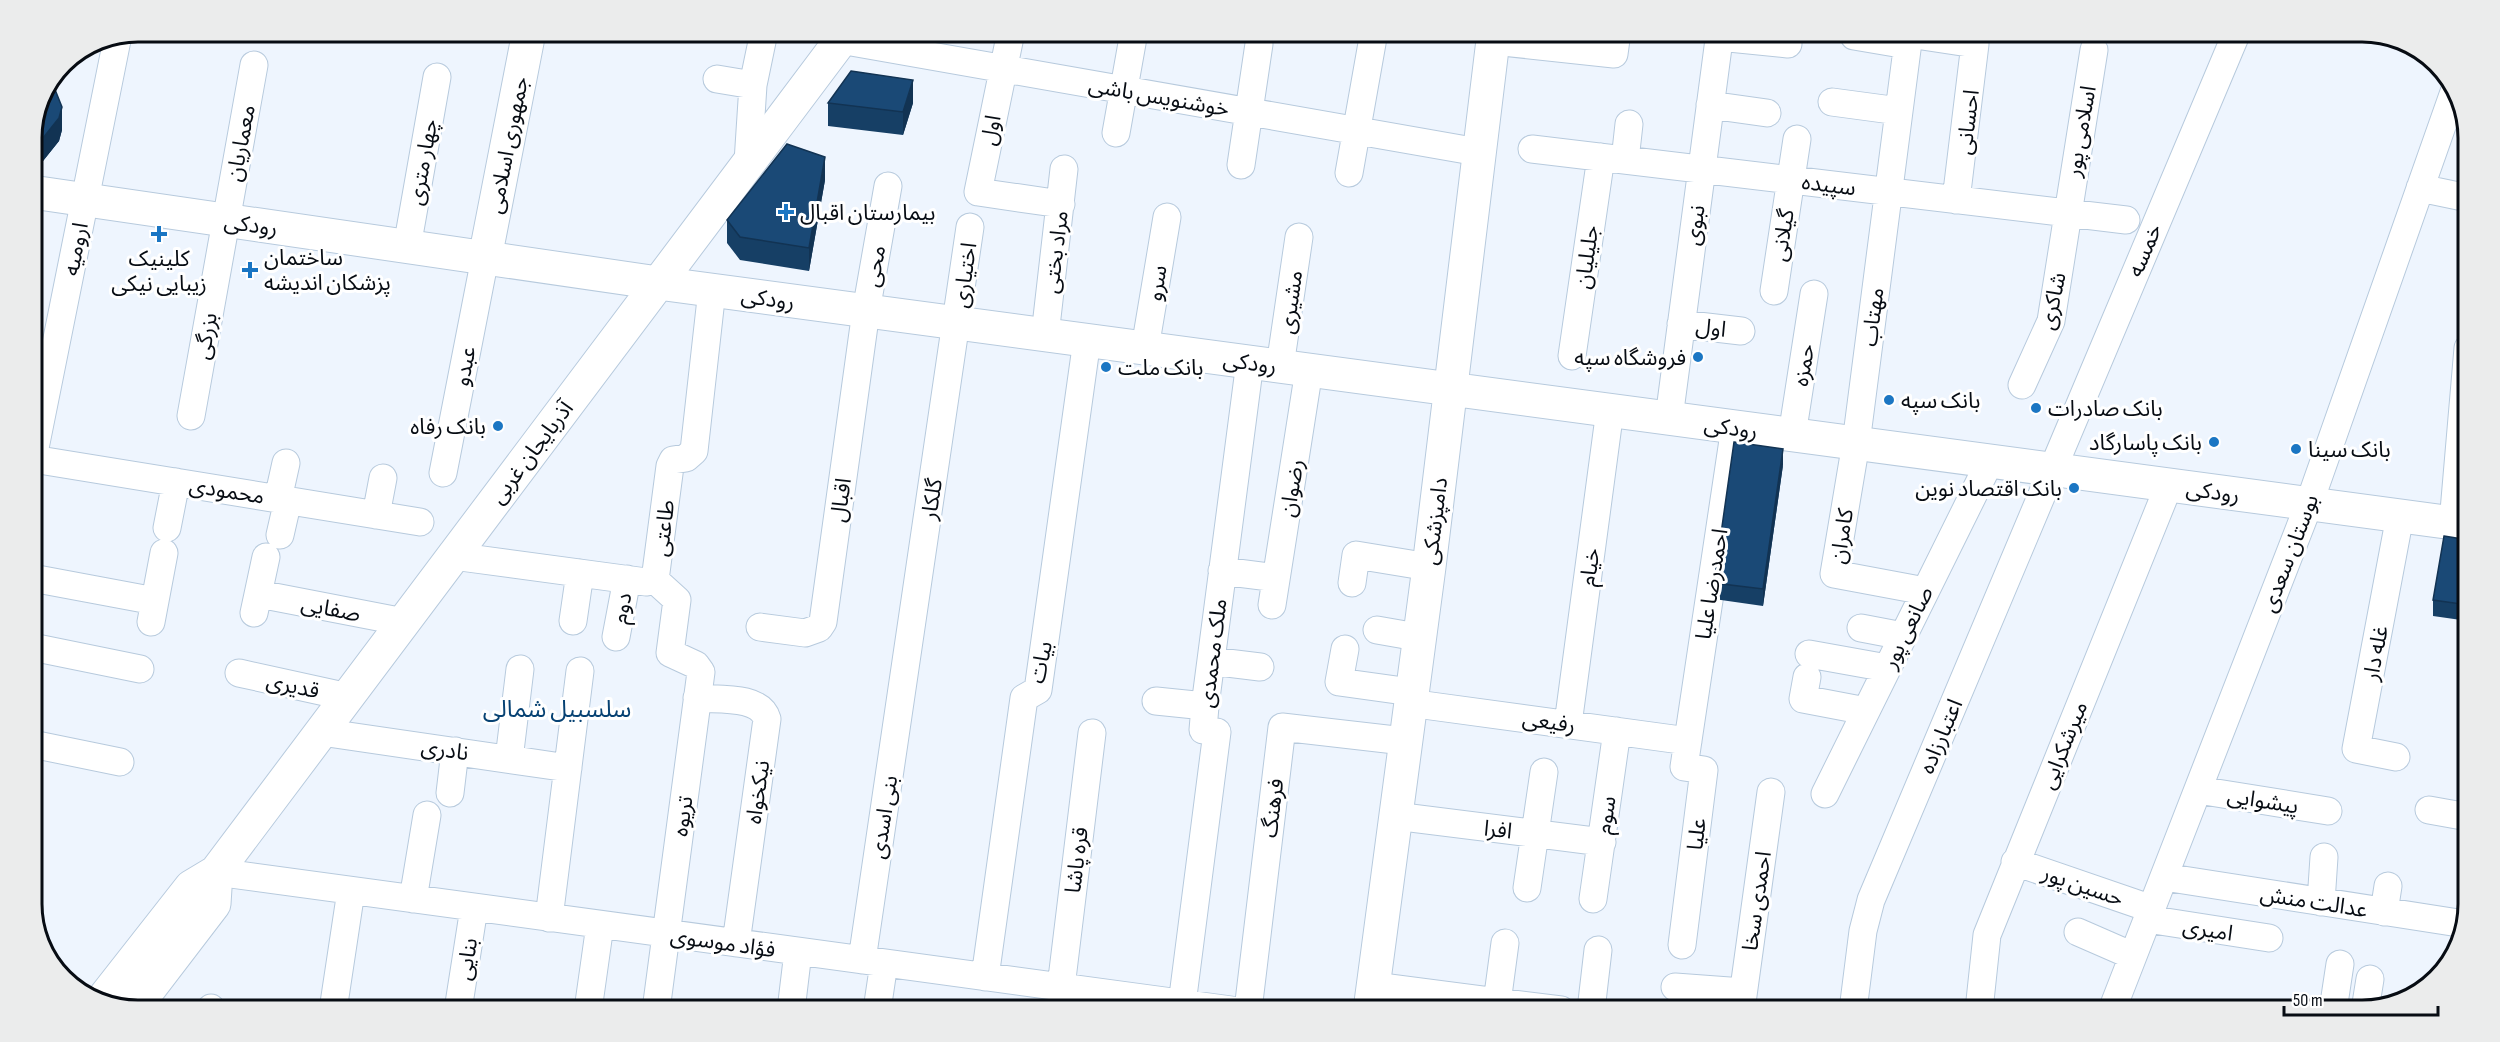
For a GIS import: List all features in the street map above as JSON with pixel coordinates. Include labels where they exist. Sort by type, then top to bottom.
[{"type":"main road","name":"جمهوری اسلامی","points":[[485,258],[528,42]]},
{"type":"main road","name":"آذربایجان غربی","points":[[107,995],[191,887],[216,872],[839,42]]},
{"type":"main road","name":"دامپزشکی","points":[[1372,998],[1404,741],[1429,567],[1492,42]]},
{"type":"main road","name":"رودکی","points":[[42,193],[658,283],[2458,524]]},
{"type":"main road","points":[[141,1000],[214,904],[216,872]]},
{"type":"street","points":[[748,162],[753,85],[762,42]]},
{"type":"street","name":"خوشنویس باشی","points":[[874,42],[1003,68],[1478,152]]},
{"type":"street","name":"اول","points":[[1009,42],[978,192],[1061,204]]},
{"type":"street","points":[[1116,133],[1132,42]]},
{"type":"street","points":[[1349,173],[1372,42]]},
{"type":"street","points":[[1533,42],[1614,54],[1616,42]]},
{"type":"street","name":"نبوی","points":[[1669,418],[1718,42]]},
{"type":"street","points":[[1774,42],[1788,44]]},
{"type":"street","points":[[1853,42],[1907,45]]},
{"type":"street","name":"احسانی","points":[[1956,200],[1975,44],[1962,42]]},
{"type":"street","name":"خمسه","points":[[2051,469],[2232,43]]},
{"type":"street","points":[[1241,165],[1259,44]]},
{"type":"street","name":"ارومیه","points":[[42,412],[116,45]]},
{"type":"street","name":"مهتاب","points":[[1856,443],[1907,45]]},
{"type":"street","name":"اسلامی پور","points":[[2067,213],[2094,50]]},
{"type":"street","name":"معماریان","points":[[225,220],[254,65]]},
{"type":"street","name":"چهار متری","points":[[407,247],[436,77]]},
{"type":"street","points":[[717,80],[753,85]]},
{"type":"street","name":"بوستان سعدی","points":[[2116,1000],[2309,504],[2451,101]]},
{"type":"street","points":[[1832,102],[1899,111]]},
{"type":"street","points":[[1710,105],[1767,113]]},
{"type":"street","points":[[1613,159],[1629,124]]},
{"type":"street","points":[[1791,180],[1797,139]]},
{"type":"street","name":"سپیده","points":[[1533,149],[2126,220]]},
{"type":"street","name":"جلیلیان","points":[[1572,356],[1613,159]]},
{"type":"street","name":"مراد بختی","points":[[1044,335],[1064,169]]},
{"type":"street","name":"گیلانی","points":[[1774,291],[1791,180]]},
{"type":"street","name":"محی","points":[[866,311],[888,186]]},
{"type":"street","points":[[2420,188],[2458,196]]},
{"type":"street","name":"شاکری","points":[[2022,385],[2051,321],[2067,213]]},
{"type":"street","name":"سرو","points":[[1145,348],[1167,217]]},
{"type":"street","name":"بزرگی","points":[[191,416],[225,220]]},
{"type":"street","name":"اختیاری","points":[[957,323],[970,227]]},
{"type":"street","name":"مشیری","points":[[1280,366],[1299,237]]},
{"type":"street","name":"عبدو","points":[[443,473],[485,258]]},
{"type":"street","name":"طاعتی","points":[[453,556],[645,582],[655,580],[671,462],[675,458],[686,459],[694,451],[712,290]]},
{"type":"street","name":"حمزه","points":[[1791,435],[1814,294]]},
{"type":"street","name":"اقبال","points":[[760,627],[805,633],[819,628],[823,622],[866,311]]},
{"type":"street","name":"گلکار","points":[[905,674],[957,323]]},
{"type":"street","name":"اول","points":[[1681,324],[1741,331]]},
{"type":"street","name":"بیات","points":[[985,977],[1024,698],[1038,690],[1087,340]]},
{"type":"street","name":"ملک محمدی","points":[[1183,1000],[1217,732],[1203,730],[1222,571],[1280,366]]},
{"type":"street","name":"رضوان","points":[[1272,605],[1276,578],[1280,366]]},
{"type":"street","name":"خیام","points":[[1568,724],[1610,410]]},
{"type":"street","name":"احمدرضا علیا","points":[[1688,741],[1735,427]]},
{"type":"street","name":"کامران","points":[[1856,443],[1834,574],[1925,591]]},
{"type":"street","name":"صانعی پور","points":[[1825,794],[1990,461]]},
{"type":"street","name":"محمودی","points":[[42,462],[420,522]]},
{"type":"street","points":[[283,500],[286,463]]},
{"type":"street","name":"اعتبارزاده","points":[[1854,1000],[1863,931],[1871,900],[2051,469]]},
{"type":"street","points":[[376,515],[383,478]]},
{"type":"street","points":[[42,581],[153,612],[176,482]]},
{"type":"street","name":"میرشکرایی","points":[[1980,1000],[1987,935],[2169,485]]},
{"type":"street","name":"صفایی","points":[[283,500],[257,603],[404,622]]},
{"type":"street","name":"غله دار","points":[[2396,757],[2356,749],[2400,516]]},
{"type":"street","points":[[1352,583],[1356,555],[1429,567]]},
{"type":"street","points":[[1222,571],[1276,578]]},
{"type":"street","points":[[573,621],[580,573]]},
{"type":"street","name":"دوم","points":[[616,637],[627,579]]},
{"type":"street","name":"تریوه","points":[[655,580],[677,600],[670,653],[699,668],[657,1000]]},
{"type":"street","points":[[1861,628],[1903,636]]},
{"type":"street","points":[[1377,630],[1418,637]]},
{"type":"street","points":[[42,649],[140,669]]},
{"type":"street","name":"رفیعی","points":[[1345,649],[1339,682],[1410,697],[1568,724],[1688,741]]},
{"type":"street","points":[[1211,661],[1260,667]]},
{"type":"street","points":[[1866,711],[1803,699],[1808,665],[1887,668]]},
{"type":"street","points":[[508,759],[520,669]]},
{"type":"street","points":[[549,918],[580,671]]},
{"type":"street","name":"قدیری","points":[[239,672],[348,697]]},
{"type":"street","name":"بنی اسدی","points":[[876,1000],[873,962],[905,674]]},
{"type":"street","name":"نیکخواه","points":[[697,698],[754,704],[765,712],[766,719],[736,943]]},
{"type":"street","points":[[1156,701],[1205,706]]},
{"type":"street","name":"فرهنگ","points":[[1249,1000],[1282,727],[1404,741]]},
{"type":"street","name":"سوم","points":[[1593,899],[1617,731]]},
{"type":"street","name":"نادری","points":[[321,732],[568,768]]},
{"type":"street","name":"قره پاشا","points":[[1061,987],[1092,733]]},
{"type":"street","name":"علیا","points":[[1682,945],[1704,770],[1684,767],[1688,741]]},
{"type":"street","points":[[42,746],[120,762]]},
{"type":"street","points":[[450,793],[455,751]]},
{"type":"street","points":[[1527,888],[1544,771]]},
{"type":"street","name":"پیشوایی","points":[[2198,790],[2328,811]]},
{"type":"street","name":"احمدی سخا","points":[[1742,1000],[1771,792]]},
{"type":"street","points":[[2428,810],[2458,814]]},
{"type":"street","points":[[413,899],[427,815]]},
{"type":"street","name":"افرا","points":[[1395,816],[1602,842]]},
{"type":"street","points":[[2321,902],[2324,857]]},
{"type":"street","name":"حسین پور","points":[[2015,862],[2150,914]]},
{"type":"street","name":"فؤاد موسوی","points":[[216,872],[1154,1000]]},
{"type":"street","name":"عدالت منش","points":[[2164,877],[2321,902],[2386,899],[2456,921]]},
{"type":"street","points":[[335,1000],[351,891]]},
{"type":"street","name":"بنایی","points":[[460,1000],[474,908]]},
{"type":"street","name":"امیری","points":[[2150,914],[2269,938]]},
{"type":"street","points":[[590,1000],[600,925]]},
{"type":"street","points":[[2078,932],[2133,956]]},
{"type":"street","points":[[1497,1000],[1505,943]]},
{"type":"street","points":[[1592,1000],[1598,950]]},
{"type":"street","points":[[792,1000],[798,952]]},
{"type":"street","points":[[2335,1000],[2340,964]]},
{"type":"street","points":[[2367,1000],[2370,979]]},
{"type":"street","points":[[1675,987],[1737,1000]]},
{"type":"street","points":[[1372,998],[1403,1000]]},
{"type":"building","points":[[851,71],[913,80],[903,112],[828,103]]},
{"type":"building","points":[[55,90],[62,107],[59,118],[43,138],[45,113]]},
{"type":"building","name":"بیمارستان اقبال","points":[[787,144],[825,157],[809,248],[740,237],[727,220]]},
{"type":"building","points":[[1734,442],[1783,449],[1763,589],[1714,583]]},
{"type":"building","points":[[2444,536],[2458,538],[2458,604],[2433,600]]},
{"type":"place","name":"بیمارستان اقبال","points":[[786,212]]},
{"type":"place","name":"کلینیک زیبایی نیکی","points":[[159,234]]},
{"type":"place","name":"ساختمان پزشکان اندیشه","points":[[250,270]]},
{"type":"place","name":"فروشگاه سپه","points":[[1698,357]]},
{"type":"place","name":"بانک ملت","points":[[1106,367]]},
{"type":"place","name":"بانک سپه","points":[[1889,400]]},
{"type":"place","name":"بانک صادرات","points":[[2036,408]]},
{"type":"place","name":"بانک رفاه","points":[[498,426]]},
{"type":"place","name":"بانک پاسارگاد","points":[[2214,442]]},
{"type":"place","name":"بانک سینا","points":[[2296,449]]},
{"type":"place","name":"بانک اقتصاد نوین","points":[[2074,488]]},
{"type":"district","name":"سلسبیل شمالی","points":[[557,709]]}]
